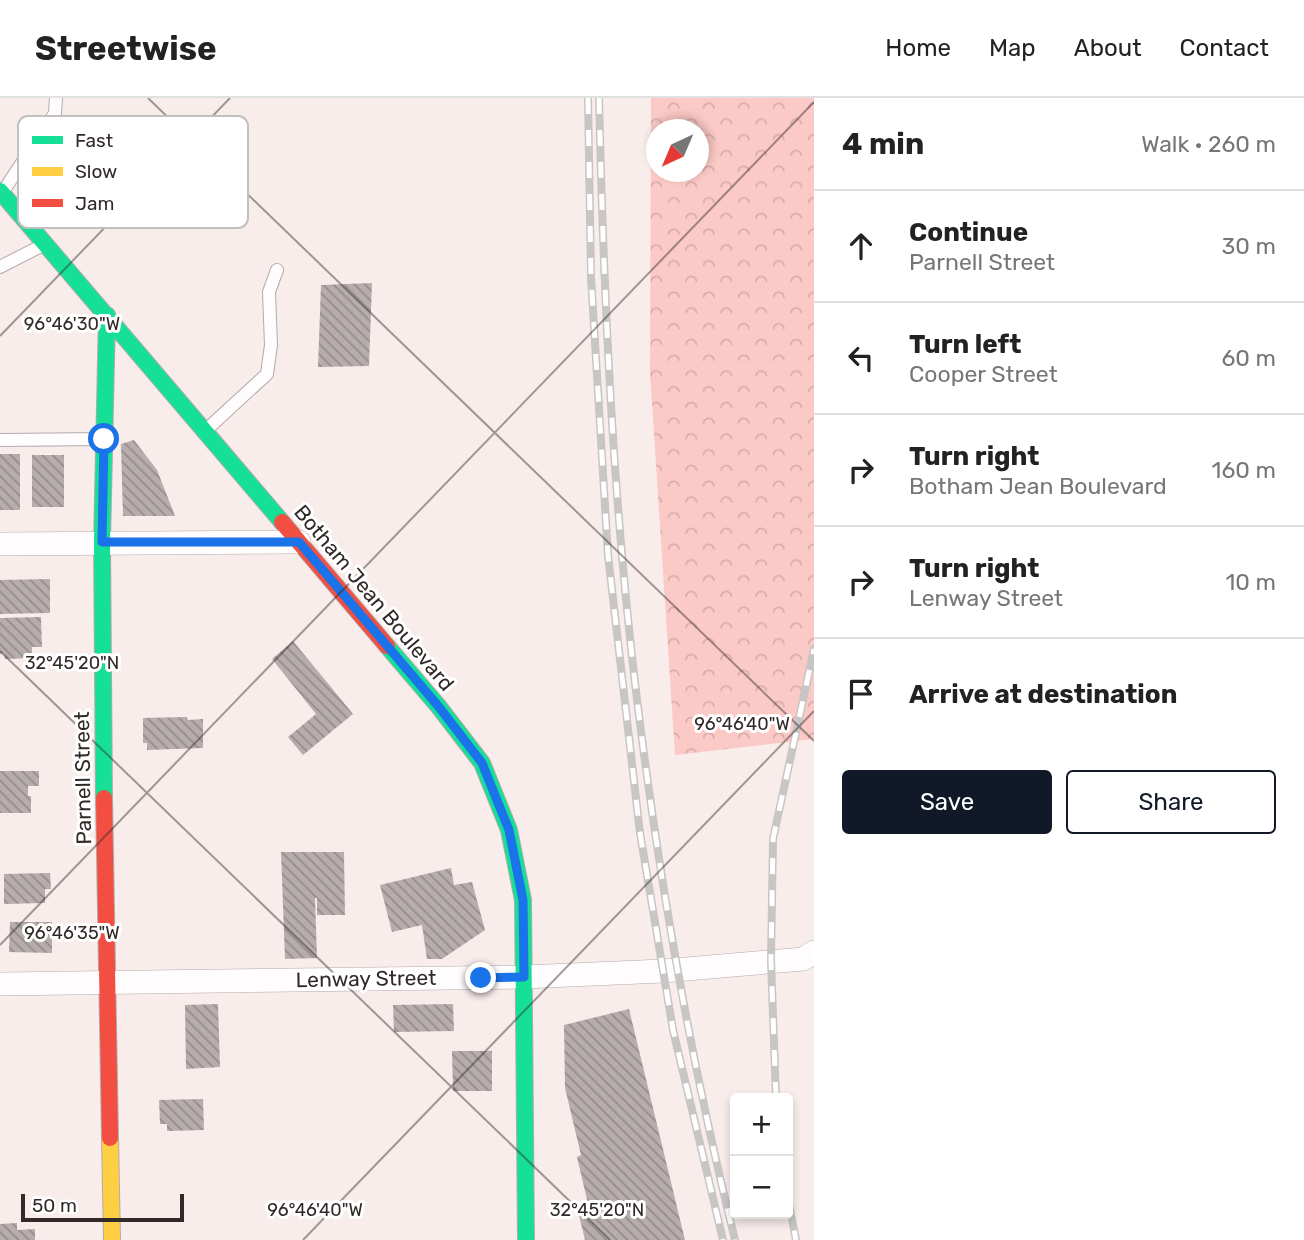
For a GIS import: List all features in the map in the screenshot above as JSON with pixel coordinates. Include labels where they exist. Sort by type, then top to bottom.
[{"type":"main road","name":"Botham Jean Boulevard","points":[[1,192],[18,212]]},
{"type":"main road","name":"Botham Jean Boulevard","points":[[32,228],[439,707],[482,763],[509,830],[523,900],[526,1240]]},
{"type":"main road","name":"Parnell Street","points":[[107,316],[102,542],[106,982],[112,1240]]},
{"type":"street","points":[[0,544],[299,542]]},
{"type":"street","name":"Lenway Street","points":[[0,984],[524,977],[663,971],[803,959],[814,952]]},
{"type":"lane","points":[[53,116],[56,98]]},
{"type":"lane","points":[[1,192],[18,167]]},
{"type":"lane","points":[[0,267],[46,244]]},
{"type":"lane","points":[[205,432],[267,374],[271,345],[270,292],[277,270]]},
{"type":"lane","points":[[0,440],[104,439]]},
{"type":"green space","points":[[651,98],[814,98],[814,739],[675,755],[650,373],[651,182],[709,182],[709,119],[651,119]]},
{"type":"building","points":[[372,283],[369,366],[318,367],[321,285]]},
{"type":"building","points":[[134,440],[157,470],[175,516],[123,516],[121,444]]},
{"type":"building","points":[[0,454],[20,454],[20,510],[0,510]]},
{"type":"building","points":[[32,455],[64,455],[64,507],[32,507]]},
{"type":"building","points":[[50,579],[50,613],[0,614],[0,580]]},
{"type":"building","points":[[41,617],[42,647],[32,647],[32,658],[5,659],[4,653],[0,654],[0,618]]},
{"type":"building","points":[[293,641],[353,714],[303,755],[288,737],[316,714],[272,659]]},
{"type":"building","points":[[187,717],[188,720],[203,719],[203,748],[147,750],[147,743],[143,743],[143,718]]},
{"type":"building","points":[[0,771],[39,771],[39,786],[28,786],[31,813],[0,813]]},
{"type":"building","points":[[281,852],[344,852],[345,915],[317,915],[315,898],[317,958],[285,959]]},
{"type":"building","points":[[451,868],[454,885],[472,882],[485,930],[442,959],[427,959],[422,925],[392,932],[380,885]]},
{"type":"building","points":[[50,873],[51,889],[45,889],[45,903],[4,904],[4,874]]},
{"type":"building","points":[[10,922],[52,922],[52,953],[9,952]]},
{"type":"building","points":[[218,1004],[220,1067],[186,1069],[185,1005]]},
{"type":"building","points":[[453,1004],[454,1031],[394,1032],[393,1005]]},
{"type":"building","points":[[629,1009],[685,1240],[585,1240],[577,1207],[588,1204],[577,1157],[581,1155],[565,1088],[564,1025]]},
{"type":"building","points":[[452,1051],[492,1051],[492,1091],[453,1091]]},
{"type":"building","points":[[203,1099],[204,1130],[167,1131],[167,1124],[160,1124],[159,1100]]},
{"type":"building","points":[[17,1223],[17,1230],[35,1229],[35,1240],[0,1240],[0,1224]]},
{"type":"railway","points":[[588,98],[591,277],[608,555],[640,833],[673,1030],[723,1240]]},
{"type":"railway","points":[[599,98],[612,419],[632,659],[670,928],[693,1054],[735,1240]]},
{"type":"railway","points":[[776,1093],[771,960],[773,839],[814,649]]},
{"type":"railway","points":[[792,1219],[796,1240]]},
{"type":"traffic: fast","points":[[0,191],[18,212]]},
{"type":"traffic: fast","points":[[32,228],[282,522]]},
{"type":"traffic: fast","points":[[104,798],[102,542],[107,315]]},
{"type":"traffic: fast","points":[[387,646],[482,763],[509,830],[523,900],[526,1240]]},
{"type":"traffic: slow","points":[[110,1138],[112,1240]]},
{"type":"traffic: jam","points":[[282,522],[387,646]]},
{"type":"traffic: jam","points":[[104,798],[110,1138]]},
{"type":"route","points":[[104,439],[102,542],[299,542],[439,707],[482,763],[509,830],[523,900],[524,977],[481,978]]}]
